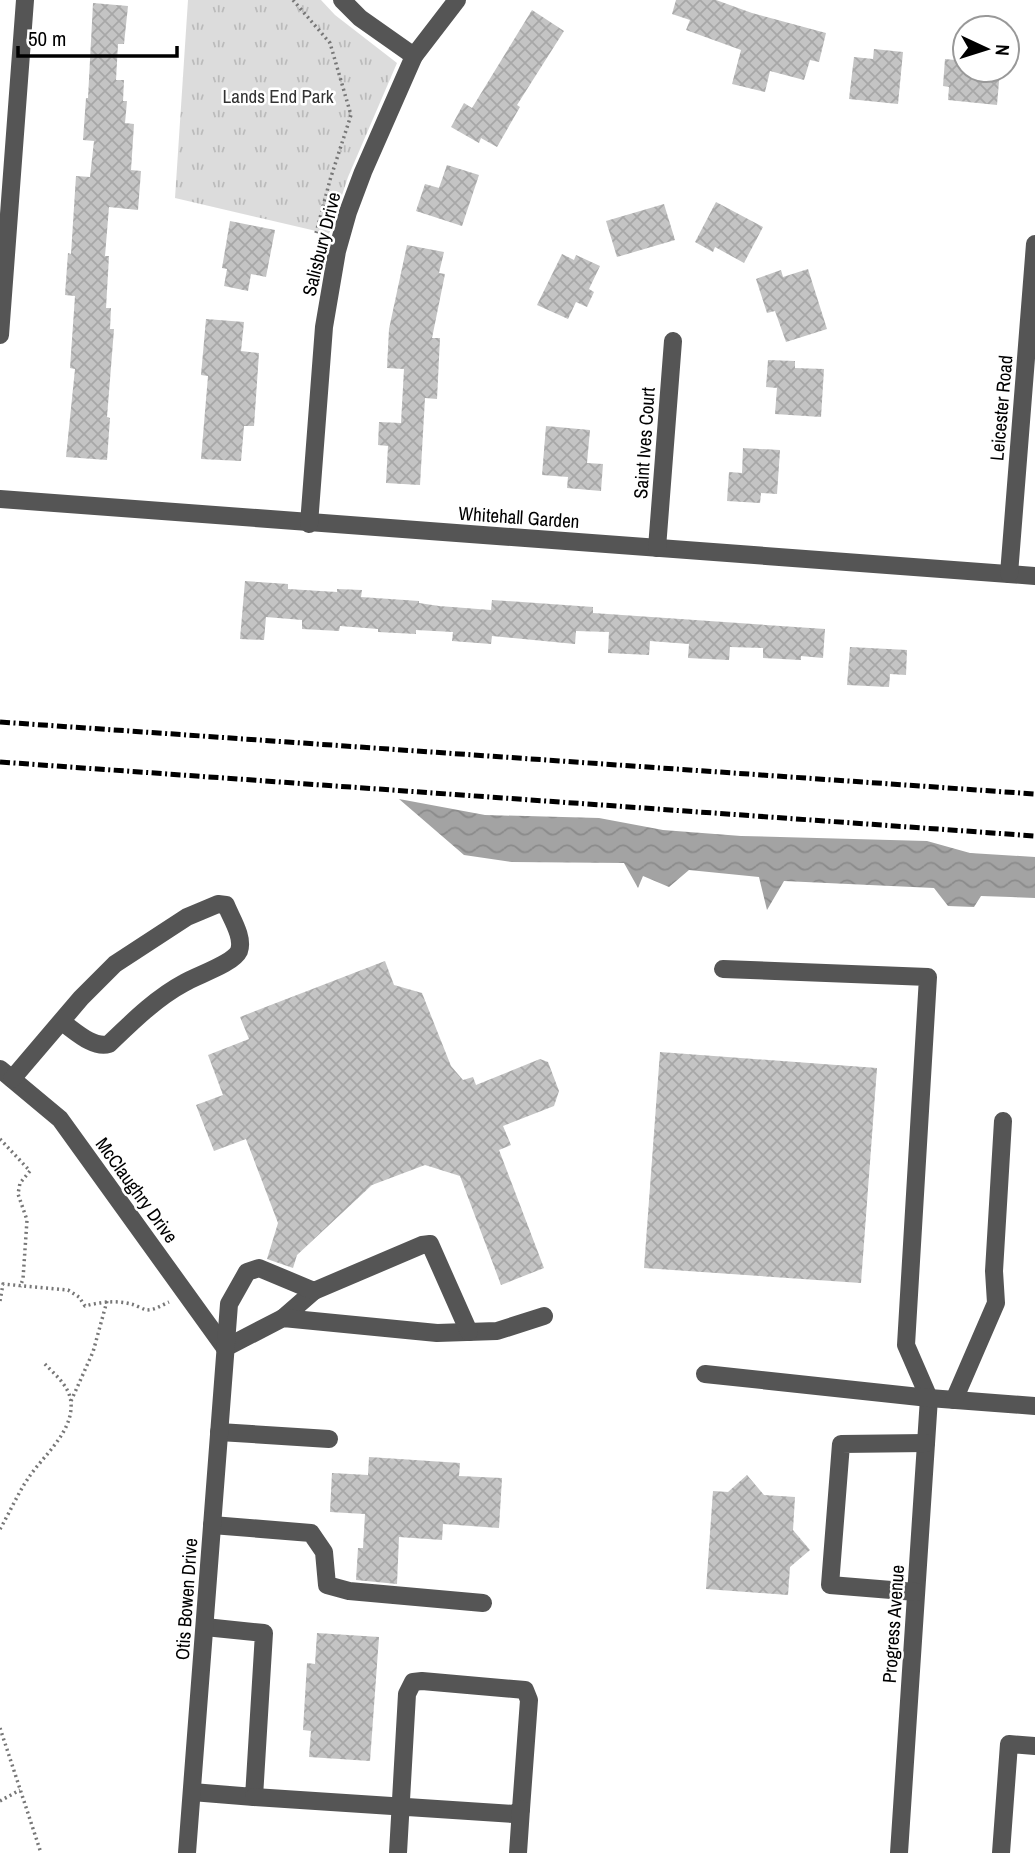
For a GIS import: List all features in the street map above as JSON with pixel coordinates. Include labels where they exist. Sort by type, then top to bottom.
[{"type":"street","points":[[0,335],[6,182],[26,0]]},
{"type":"street","points":[[342,0],[360,18],[414,56]]},
{"type":"street","name":"Salisbury Drive","points":[[309,524],[324,327],[337,251],[362,172],[414,56],[457,0]]},
{"type":"street","name":"Leicester Road","points":[[1009,574],[1035,244]]},
{"type":"street","name":"Saint Ives Court","points":[[657,548],[673,341]]},
{"type":"street","name":"Whitehall Garden","points":[[0,499],[1035,576]]},
{"type":"street","points":[[6,1074],[127,956],[187,917],[218,904],[226,905],[240,937],[240,947],[235,958],[182,984],[152,1004],[109,1044],[103,1046],[93,1043],[62,1022]]},
{"type":"street","points":[[723,969],[928,977],[906,1345],[929,1398]]},
{"type":"street","name":"McClaughry Drive","points":[[6,1074],[60,1119],[225,1348]]},
{"type":"street","points":[[954,1400],[996,1303],[994,1271],[1003,1121]]},
{"type":"street","points":[[225,1348],[284,1318],[314,1291],[430,1244],[469,1332]]},
{"type":"street","name":"Otis Bowen Drive","points":[[187,1853],[229,1304],[247,1272],[259,1268],[314,1291]]},
{"type":"street","points":[[284,1318],[437,1333],[497,1331],[544,1316]]},
{"type":"street","points":[[705,1374],[929,1398],[1035,1406]]},
{"type":"street","name":"Progress Avenue","points":[[899,1853],[929,1398]]},
{"type":"street","points":[[219,1432],[329,1439]]},
{"type":"street","points":[[916,1592],[830,1585],[841,1444],[926,1443]]},
{"type":"street","points":[[212,1525],[311,1533],[324,1552],[327,1585],[349,1591],[483,1603]]},
{"type":"street","points":[[205,1627],[264,1633],[254,1797]]},
{"type":"street","points":[[398,1853],[407,1694],[413,1682],[422,1681],[525,1690],[529,1700],[518,1853]]},
{"type":"street","points":[[1001,1853],[1009,1744],[1035,1746]]},
{"type":"street","points":[[192,1792],[514,1814],[521,1809]]},
{"type":"path","points":[[293,0],[330,43],[351,115],[316,233]]},
{"type":"path","points":[[0,1139],[30,1171],[20,1183],[18,1194],[27,1220],[20,1287]]},
{"type":"path","points":[[0,1301],[3,1284],[68,1290],[79,1297],[85,1306],[107,1301],[132,1304],[146,1310],[188,1297]]},
{"type":"path","points":[[0,1530],[29,1478],[54,1446],[67,1423],[71,1402],[93,1353],[107,1301]]},
{"type":"path","points":[[44,1363],[68,1391],[71,1402]]},
{"type":"path","points":[[0,1728],[41,1853]]},
{"type":"path","points":[[0,1801],[20,1790]]},
{"type":"green space","name":"Lands End Park","points":[[188,0],[321,0],[335,15],[397,63],[348,177],[329,234],[175,198]]},
{"type":"water","points":[[399,799],[485,815],[599,818],[663,830],[741,836],[927,841],[970,853],[1035,857],[1035,898],[981,896],[974,907],[948,906],[934,888],[784,881],[767,910],[759,877],[689,870],[669,887],[643,876],[638,888],[624,863],[512,862],[464,855]]},
{"type":"building","points":[[676,0],[716,0],[752,13],[826,33],[819,62],[810,60],[804,80],[770,71],[765,92],[732,84],[741,50],[686,30],[690,20],[672,14]]},
{"type":"building","points":[[93,3],[128,6],[124,44],[118,44],[116,80],[124,80],[123,101],[127,101],[125,123],[134,124],[131,170],[141,171],[138,210],[109,207],[105,256],[109,256],[106,308],[111,308],[110,329],[114,329],[107,417],[110,418],[107,460],[66,457],[75,369],[70,368],[75,296],[65,295],[68,253],[71,254],[76,176],[90,177],[94,141],[83,140]]},
{"type":"building","points":[[532,10],[564,31],[517,105],[520,107],[497,147],[481,138],[479,143],[451,127],[464,103],[472,108]]},
{"type":"building","points":[[874,49],[903,52],[898,104],[849,99],[854,57],[873,59]]},
{"type":"building","points":[[945,59],[951,60],[951,84],[999,84],[997,105],[948,100],[949,87],[943,86]]},
{"type":"building","points":[[447,165],[479,175],[462,226],[416,211],[425,184],[439,188]]},
{"type":"building","points":[[716,202],[763,227],[744,263],[715,247],[713,252],[695,242]]},
{"type":"building","points":[[664,204],[675,240],[617,257],[606,221]]},
{"type":"building","points":[[230,221],[275,230],[266,277],[251,274],[248,291],[224,286],[227,269],[222,268]]},
{"type":"building","points":[[407,245],[444,252],[439,273],[445,274],[432,338],[440,338],[437,399],[425,398],[420,485],[386,483],[388,446],[378,445],[379,422],[401,423],[404,369],[387,368],[389,329]]},
{"type":"building","points":[[562,254],[574,260],[576,255],[600,266],[589,289],[594,292],[587,307],[576,302],[568,319],[537,305]]},
{"type":"building","points":[[808,269],[827,329],[786,342],[775,311],[767,313],[756,279],[781,270],[783,277]]},
{"type":"building","points":[[206,319],[244,322],[241,351],[259,353],[254,426],[244,426],[241,461],[201,459],[208,376],[201,375]]},
{"type":"building","points":[[768,360],[795,361],[795,368],[824,369],[821,417],[775,414],[777,388],[766,387]]},
{"type":"building","points":[[546,426],[590,430],[587,463],[603,464],[601,491],[567,488],[568,477],[542,475]]},
{"type":"building","points":[[743,448],[780,450],[777,494],[761,493],[760,503],[727,501],[729,472],[742,473]]},
{"type":"building","points":[[245,581],[288,584],[288,589],[337,592],[337,589],[362,590],[361,597],[419,601],[439,606],[491,610],[492,600],[593,607],[593,613],[825,629],[823,658],[763,658],[763,648],[730,647],[729,660],[688,658],[689,644],[650,641],[649,655],[608,653],[609,632],[576,631],[575,644],[492,636],[491,644],[452,641],[453,632],[378,632],[378,629],[340,626],[339,631],[302,629],[302,620],[266,617],[264,640],[240,639]]},
{"type":"building","points":[[850,647],[907,650],[906,675],[890,674],[889,687],[847,685]]},
{"type":"building","points":[[385,961],[394,985],[422,993],[451,1066],[463,1080],[473,1077],[476,1085],[540,1059],[548,1062],[559,1091],[554,1106],[503,1126],[511,1145],[499,1150],[544,1268],[501,1285],[460,1176],[425,1165],[372,1185],[297,1255],[293,1268],[267,1259],[278,1223],[246,1139],[214,1151],[196,1105],[223,1095],[208,1055],[249,1039],[240,1017]]},
{"type":"building","points":[[660,1052],[877,1068],[861,1283],[644,1268]]},
{"type":"building","points":[[369,1457],[460,1463],[459,1476],[502,1478],[499,1528],[443,1524],[442,1540],[399,1537],[397,1584],[356,1580],[358,1548],[363,1548],[365,1514],[330,1512],[332,1473],[368,1475]]},
{"type":"building","points":[[747,1475],[764,1495],[795,1497],[793,1530],[810,1550],[790,1567],[788,1595],[706,1589],[713,1491],[728,1492]]},
{"type":"building","points":[[317,1633],[379,1637],[370,1761],[309,1757],[311,1731],[303,1730],[307,1663],[315,1664]]},
{"type":"railway","points":[[0,722],[1035,794]]},
{"type":"railway","points":[[0,762],[1035,836]]}]
